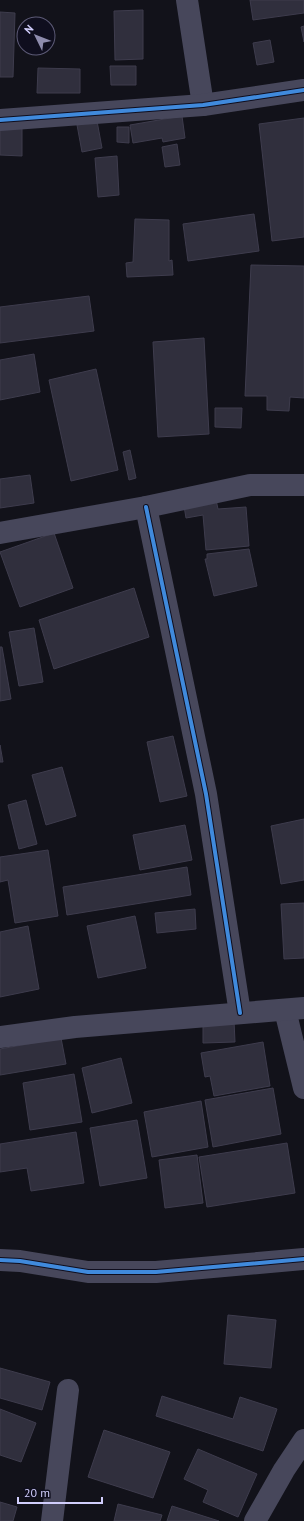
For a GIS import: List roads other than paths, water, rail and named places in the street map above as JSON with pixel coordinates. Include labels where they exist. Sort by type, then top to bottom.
[{"type":"street","points":[[187,0],[203,105]]},
{"type":"street","points":[[0,120],[203,105],[304,90]]},
{"type":"street","points":[[0,533],[146,507],[250,485],[304,485]]},
{"type":"street","points":[[146,507],[206,794],[240,1013]]},
{"type":"street","points":[[0,1037],[75,1027],[294,1009],[304,1088]]},
{"type":"street","points":[[0,1260],[88,1272],[156,1272],[304,1259]]},
{"type":"street","points":[[52,1521],[68,1390]]},
{"type":"street","points":[[255,1521],[284,1470],[304,1440]]}]
